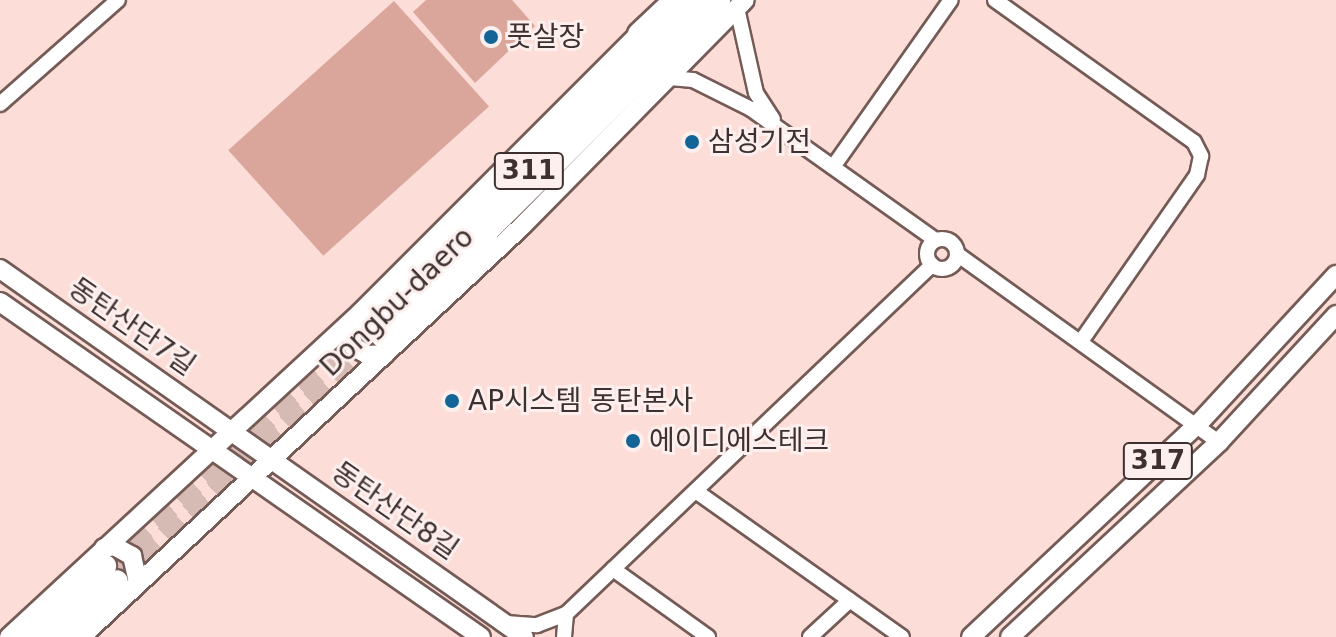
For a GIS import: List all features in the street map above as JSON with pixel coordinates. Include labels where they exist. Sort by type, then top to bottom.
[{"type":"highway","points":[[639,34],[673,0]]},
{"type":"highway","name":"Dongbu-daero","points":[[375,332],[694,0]]},
{"type":"highway","name":"Dongbu-daero","points":[[375,332],[734,3]]},
{"type":"highway","name":"Dongbu-daero","points":[[32,637],[116,570]]},
{"type":"highway","name":"Dongbu-daero","points":[[58,637],[116,570]]},
{"type":"main road","name":"Dongbu-daero","points":[[81,637],[116,570],[213,448],[375,332],[670,78],[734,3]]},
{"type":"main road","name":"Dongbu-daero","points":[[9,637],[116,570],[254,477],[375,332],[639,34]]},
{"type":"main road","name":"동탄산단7길","points":[[0,269],[233,431]]},
{"type":"main road","name":"317","points":[[971,637],[1199,423],[1336,275]]},
{"type":"main road","name":"동탄산단7길","points":[[0,302],[213,448]]},
{"type":"main road","name":"317","points":[[1010,637],[1219,442],[1336,315]]},
{"type":"main road","name":"동탄산단8길","points":[[233,431],[524,637]]},
{"type":"main road","name":"동탄산단8길","points":[[213,448],[474,634]]},
{"type":"street","points":[[0,104],[118,0]]},
{"type":"street","points":[[833,167],[951,0]]},
{"type":"street","points":[[995,0],[1194,142],[1201,156],[1197,175],[1081,341]]},
{"type":"street","points":[[734,3],[756,93],[780,129]]},
{"type":"street","points":[[670,78],[706,85],[780,129],[935,240],[950,241],[957,254],[1199,423],[1219,442]]},
{"type":"street","points":[[932,265],[927,252],[935,240]]},
{"type":"street","points":[[932,265],[946,268],[957,254]]},
{"type":"street","points":[[503,622],[537,625],[566,614],[932,265]]},
{"type":"street","points":[[697,492],[902,637]]},
{"type":"street","points":[[613,569],[708,637]]},
{"type":"street","points":[[810,637],[850,600]]},
{"type":"street","points":[[564,637],[566,614]]},
{"type":"shaded area","name":"풋살장","points":[[426,0],[512,0],[535,26],[475,83],[413,12]]},
{"type":"shaded area","points":[[394,1],[489,107],[323,256],[228,150]]},
{"type":"tunnel","points":[[105,566],[371,325]]},
{"type":"tunnel","points":[[117,581],[382,336]]},
{"type":"place","name":"풋살장","points":[[491,37]]},
{"type":"place","name":"삼성기전","points":[[692,142]]},
{"type":"place","name":"AP시스템 동탄본사","points":[[452,401]]},
{"type":"place","name":"에이디에스테크","points":[[633,441]]}]
